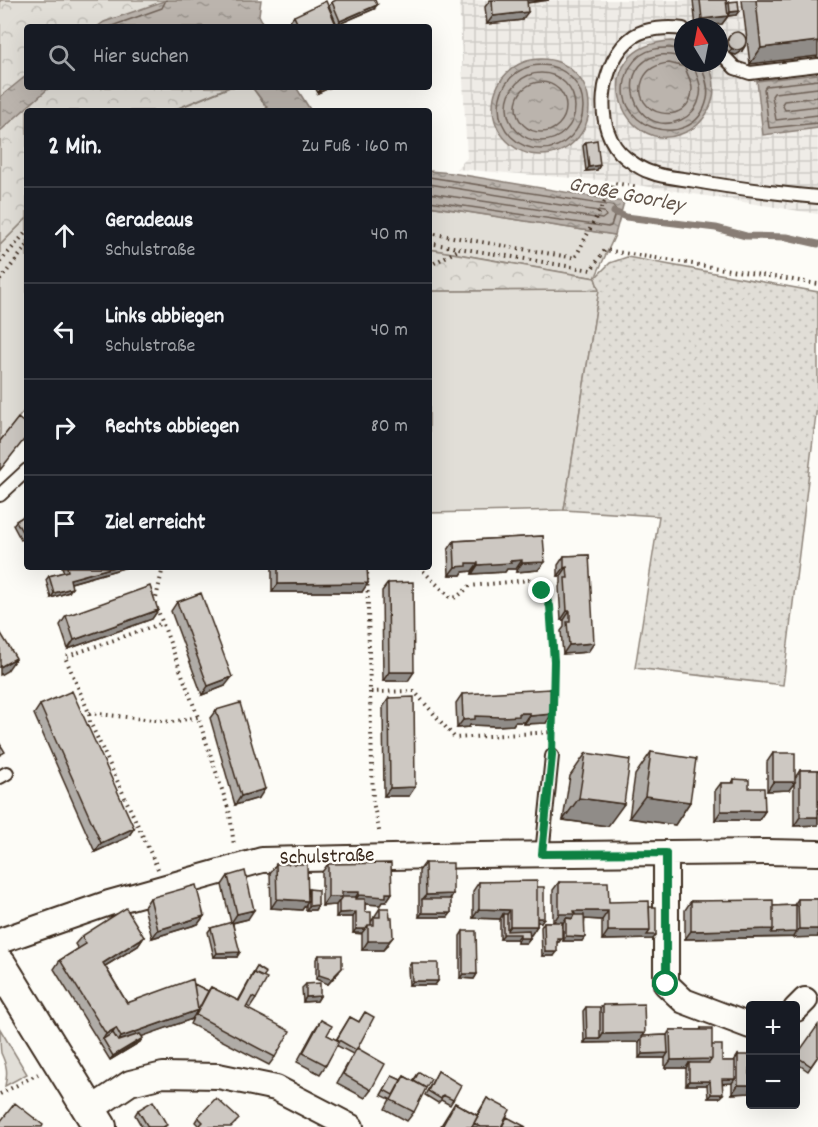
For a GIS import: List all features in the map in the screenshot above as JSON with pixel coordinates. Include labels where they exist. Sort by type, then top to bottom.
[{"type":"street","points":[[666,853],[666,984],[684,1000],[746,1024]]},
{"type":"street","name":"Schulstraße","points":[[0,941],[109,903],[262,860],[542,854],[818,853]]},
{"type":"street","points":[[0,965],[95,1118],[130,1083],[163,1075],[218,1076],[276,1088],[351,1127]]},
{"type":"lane","points":[[674,28],[667,27],[635,36],[616,55],[606,79],[603,110],[610,139],[624,157],[649,172],[741,190],[818,197]]},
{"type":"lane","points":[[728,61],[735,68],[750,73],[818,65]]},
{"type":"lane","points":[[0,495],[24,473]]},
{"type":"lane","points":[[542,854],[552,756]]},
{"type":"path","points":[[432,234],[575,258],[606,198]]},
{"type":"path","points":[[0,262],[24,234]]},
{"type":"path","points":[[432,243],[591,270],[605,250],[818,284]]},
{"type":"path","points":[[432,264],[461,248]]},
{"type":"path","points":[[0,280],[24,250]]},
{"type":"path","points":[[162,570],[155,603],[198,717],[230,814],[237,868]]},
{"type":"path","points":[[367,570],[373,802],[385,857]]},
{"type":"path","points":[[422,570],[451,598],[457,597],[470,586],[529,580],[542,591],[550,606],[554,661],[552,756]]},
{"type":"path","points":[[163,623],[65,657],[89,713],[90,722],[166,888]]},
{"type":"path","points":[[370,692],[414,691],[455,738],[552,732]]},
{"type":"path","points":[[89,713],[172,722],[198,717]]},
{"type":"path","points":[[0,1094],[60,1062]]},
{"type":"shaded area","points":[[459,0],[818,0],[818,214],[613,181],[456,169],[467,158]]},
{"type":"green space","points":[[0,0],[252,0],[248,24],[24,24],[24,90],[222,90],[178,108],[24,108],[24,221],[0,245]]},
{"type":"green space","points":[[223,90],[254,90],[267,108],[179,108]]},
{"type":"green space","points":[[432,206],[615,235],[595,278],[432,250]]},
{"type":"green space","points":[[24,221],[24,411],[0,441],[0,245]]},
{"type":"green space","points":[[432,250],[595,278],[599,290],[432,291]]},
{"type":"green space","points":[[627,257],[818,292],[818,398],[783,685],[635,668],[659,516],[564,510],[599,290],[595,278],[610,263]]},
{"type":"green space","points":[[599,290],[564,510],[432,513],[432,291]]},
{"type":"green space","points":[[0,1029],[27,1074],[5,1086],[6,1069],[1,1053]]},
{"type":"water","points":[[167,0],[261,0],[259,15],[264,24],[101,24]]},
{"type":"water","points":[[674,42],[674,72],[711,72],[714,93],[711,105],[697,126],[681,134],[659,137],[641,130],[627,116],[620,98],[619,78],[627,60],[644,47]]},
{"type":"water","points":[[541,59],[559,63],[575,73],[585,89],[589,107],[585,125],[575,141],[559,151],[541,155],[523,151],[507,141],[497,125],[493,107],[497,89],[507,73],[523,63]]},
{"type":"water","points":[[818,74],[818,128],[763,135],[757,81]]},
{"type":"water","points":[[24,77],[24,90],[47,90],[0,131],[0,97]]},
{"type":"water","points":[[254,90],[298,90],[309,108],[268,108]]},
{"type":"water","points":[[432,171],[624,202],[615,235],[432,206]]},
{"type":"building","points":[[336,0],[375,0],[377,5],[340,21],[332,2]]},
{"type":"building","points":[[492,0],[527,0],[528,12],[493,16]]},
{"type":"building","points":[[700,0],[726,0],[728,16],[702,18]]},
{"type":"building","points":[[756,0],[818,0],[818,41],[761,48]]},
{"type":"building","points":[[326,1],[336,24],[298,24],[294,16]]},
{"type":"building","points":[[738,1],[739,11],[730,12],[729,2]]},
{"type":"building","points":[[737,32],[745,38],[743,47],[737,50],[731,47],[728,41],[731,35]]},
{"type":"building","points":[[597,140],[600,165],[589,167],[586,142]]},
{"type":"building","points":[[18,418],[24,423],[24,440],[0,470],[0,441]]},
{"type":"building","points":[[24,516],[24,535],[16,521]]},
{"type":"building","points":[[543,536],[545,562],[522,563],[522,560],[478,565],[478,563],[467,563],[467,566],[455,567],[454,541]]},
{"type":"building","points":[[589,555],[594,643],[569,645],[567,622],[570,622],[570,611],[567,611],[565,578],[568,578],[567,567],[564,568],[564,556]]},
{"type":"building","points":[[103,570],[70,579],[72,588],[54,593],[49,576],[68,571]]},
{"type":"building","points":[[278,570],[367,570],[368,583],[278,584]]},
{"type":"building","points":[[413,582],[414,672],[389,672],[388,583]]},
{"type":"building","points":[[150,586],[158,610],[74,640],[66,616]]},
{"type":"building","points":[[201,593],[232,677],[208,686],[177,602]]},
{"type":"building","points":[[0,632],[16,658],[0,667]]},
{"type":"building","points":[[551,689],[552,714],[530,716],[530,713],[519,713],[519,716],[475,716],[475,719],[463,720],[462,694]]},
{"type":"building","points":[[72,691],[134,828],[101,843],[40,705]]},
{"type":"building","points":[[414,697],[415,787],[390,788],[389,698]]},
{"type":"building","points":[[240,703],[265,789],[241,796],[216,710]]},
{"type":"building","points":[[0,744],[5,752],[0,755]]},
{"type":"building","points":[[651,752],[696,759],[690,802],[645,796]]},
{"type":"building","points":[[586,753],[630,760],[624,804],[579,798]]},
{"type":"building","points":[[773,753],[795,753],[795,782],[773,782]]},
{"type":"building","points":[[800,770],[818,770],[818,817],[800,817]]},
{"type":"building","points":[[734,779],[749,780],[749,788],[764,788],[765,811],[721,811],[721,783],[734,783]]},
{"type":"building","points":[[391,863],[392,893],[386,893],[386,897],[359,895],[359,892],[342,892],[342,897],[328,897],[328,864]]},
{"type":"building","points":[[425,863],[453,863],[453,894],[426,895]]},
{"type":"building","points":[[276,864],[307,864],[308,901],[277,899]]},
{"type":"building","points":[[245,871],[254,910],[237,914],[228,876]]},
{"type":"building","points":[[537,881],[537,926],[510,926],[510,910],[479,909],[479,882]]},
{"type":"building","points":[[559,882],[608,882],[609,902],[649,901],[650,931],[608,931],[608,911],[574,911],[575,914],[559,914]]},
{"type":"building","points":[[196,885],[204,916],[158,930],[150,898]]},
{"type":"building","points":[[537,887],[544,887],[544,918],[537,918]]},
{"type":"building","points":[[309,889],[318,890],[318,905],[309,906]]},
{"type":"building","points":[[342,897],[365,899],[365,912],[371,912],[371,925],[365,929],[356,929],[356,912],[339,913],[339,901]]},
{"type":"building","points":[[422,899],[451,899],[451,913],[422,913]]},
{"type":"building","points":[[798,899],[818,899],[818,929],[799,929]]},
{"type":"building","points":[[773,900],[773,929],[691,931],[691,901]]},
{"type":"building","points":[[796,905],[796,932],[771,933],[773,906]]},
{"type":"building","points":[[649,907],[656,907],[656,935],[647,935],[650,931]]},
{"type":"building","points":[[126,908],[144,937],[103,963],[127,1003],[193,979],[198,1010],[121,1037],[116,1028],[106,1034],[60,960],[86,944],[82,936]]},
{"type":"building","points":[[380,908],[389,908],[393,937],[389,941],[368,941],[368,925],[374,925],[374,917],[380,917]]},
{"type":"building","points":[[503,914],[507,914],[507,931],[529,930],[530,938],[520,938],[520,934],[503,934]]},
{"type":"building","points":[[574,915],[584,915],[585,937],[566,936],[566,918],[572,919]]},
{"type":"building","points":[[232,922],[240,952],[217,953],[211,928]]},
{"type":"building","points":[[544,922],[562,922],[562,938],[557,938],[557,952],[545,952]]},
{"type":"building","points":[[463,931],[476,931],[477,974],[463,974]]},
{"type":"building","points":[[319,955],[342,955],[342,968],[331,979],[319,975]]},
{"type":"building","points":[[411,963],[438,963],[438,981],[412,981]]},
{"type":"building","points":[[257,967],[266,973],[263,977],[254,973],[251,977]]},
{"type":"building","points":[[254,973],[267,979],[256,999],[252,997],[246,1008],[290,1031],[275,1057],[196,1015],[211,987],[239,1001]]},
{"type":"building","points":[[320,983],[320,996],[306,997],[306,984]]},
{"type":"building","points":[[194,984],[208,991],[195,1016],[198,1010]]},
{"type":"building","points":[[644,1004],[645,1033],[603,1034],[603,1005]]},
{"type":"building","points":[[586,1007],[600,1007],[600,1039],[587,1039]]},
{"type":"building","points":[[365,1012],[374,1017],[356,1050],[337,1039],[350,1017],[359,1022]]},
{"type":"building","points":[[321,1020],[332,1026],[327,1035],[339,1041],[326,1065],[303,1053]]},
{"type":"building","points":[[818,1025],[818,1056],[811,1066],[800,1059],[800,1050]]},
{"type":"building","points":[[670,1030],[712,1030],[712,1059],[671,1060]]},
{"type":"building","points":[[113,1033],[118,1041],[140,1034],[143,1038],[113,1056],[103,1039]]},
{"type":"building","points":[[667,1035],[668,1053],[642,1054],[643,1036]]},
{"type":"building","points":[[712,1045],[722,1045],[722,1061],[735,1061],[735,1079],[722,1079],[723,1094],[711,1094],[710,1081],[689,1081],[689,1063],[709,1063],[712,1059]]},
{"type":"building","points":[[357,1048],[385,1064],[371,1090],[343,1074]]},
{"type":"building","points":[[738,1055],[746,1055],[746,1085],[738,1085]]},
{"type":"building","points":[[438,1071],[461,1085],[453,1100],[443,1095],[441,1099],[428,1091]]},
{"type":"building","points":[[419,1072],[431,1079],[426,1088],[414,1081]]},
{"type":"building","points":[[392,1076],[401,1080],[393,1095],[384,1090]]},
{"type":"building","points":[[404,1076],[426,1088],[414,1112],[391,1100]]},
{"type":"building","points":[[216,1098],[239,1119],[231,1127],[198,1127],[203,1122],[198,1117]]},
{"type":"building","points":[[487,1098],[510,1110],[501,1127],[481,1127],[474,1123]]},
{"type":"building","points":[[153,1101],[167,1125],[163,1127],[148,1127],[138,1110]]},
{"type":"building","points":[[15,1103],[43,1125],[42,1127],[0,1127],[0,1122]]},
{"type":"building","points":[[455,1103],[478,1116],[472,1127],[442,1127]]},
{"type":"building","points":[[507,1117],[526,1127],[502,1127]]},
{"type":"waterway","name":"Große Goorley","points":[[614,212],[626,217],[716,228],[746,236],[787,237],[818,244]]},
{"type":"route","points":[[542,591],[550,606],[554,661],[552,756],[542,854],[666,853],[666,984]]}]
